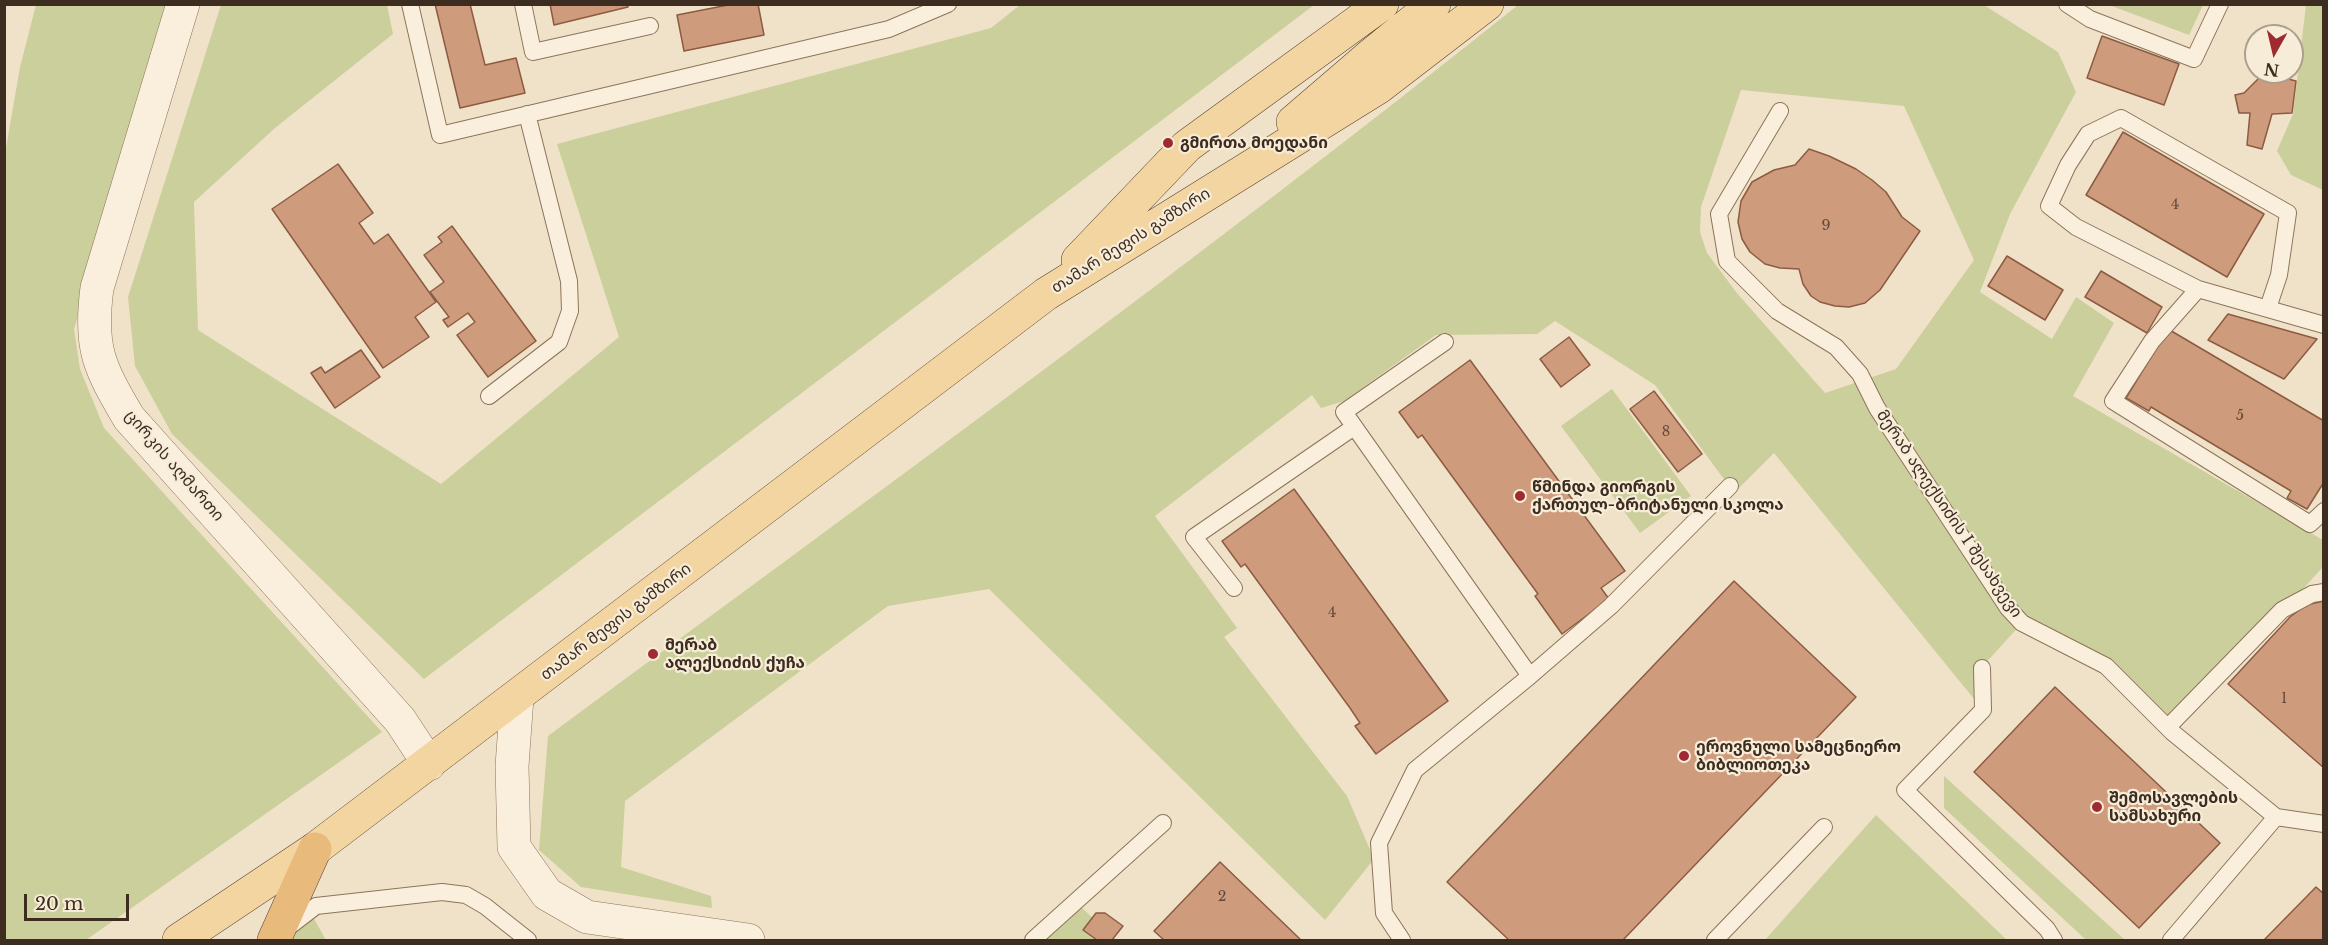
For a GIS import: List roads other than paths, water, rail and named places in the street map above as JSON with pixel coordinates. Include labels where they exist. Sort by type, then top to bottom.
[{"type":"highway","points":[[275,939],[315,849]]},
{"type":"main road","name":"თამარ მეფის გამზირი","points":[[1046,294],[1187,147],[1382,4]]},
{"type":"main road","points":[[1217,188],[1371,55],[1434,4]]},
{"type":"main road","points":[[1217,188],[1379,87],[1487,4]]},
{"type":"main road","name":"თამარ მეფის გამზირი","points":[[179,940],[315,849],[1046,294],[1217,188]]},
{"type":"street","name":"ცირკის აღმართი","points":[[183,4],[98,288],[94,314],[94,341],[102,368],[129,418],[400,720],[429,764]]},
{"type":"street","points":[[517,696],[512,766],[514,847],[547,894],[587,916],[748,940]]},
{"type":"lane","points":[[410,4],[440,135],[889,29],[948,4]]},
{"type":"lane","points":[[523,4],[533,52],[650,26]]},
{"type":"lane","points":[[2067,4],[2090,19],[2194,59],[2220,4]]},
{"type":"lane","name":"მერაბ ალექსიძის I შესახვევი","points":[[1780,111],[1719,214],[1727,261],[1777,311],[1836,347],[1860,374],[1877,408],[2008,608],[2022,623],[2106,666],[2168,727],[2276,816]]},
{"type":"lane","points":[[489,396],[559,342],[570,311],[569,280],[527,114]]},
{"type":"lane","points":[[2268,309],[2279,275],[2288,213],[2121,118],[2088,134],[2068,165],[2049,206],[2076,227],[2198,289],[2268,309],[2324,325]]},
{"type":"lane","points":[[2198,289],[2152,340],[2113,402],[2310,524],[2324,511]]},
{"type":"lane","points":[[1445,342],[1344,412],[1530,676]]},
{"type":"lane","points":[[1234,588],[1194,537],[1354,427]]},
{"type":"lane","points":[[1402,940],[1384,913],[1379,843],[1415,770],[1611,606],[1730,486]]},
{"type":"lane","points":[[2168,727],[2282,610],[2312,594],[2324,592]]},
{"type":"lane","points":[[1982,668],[1983,710],[1905,790],[2047,928],[2054,940]]},
{"type":"lane","points":[[2170,940],[2276,816],[2324,824]]},
{"type":"lane","points":[[1033,940],[1163,823]]},
{"type":"lane","points":[[1715,940],[1824,826]]},
{"type":"lane","points":[[275,939],[316,906],[442,892],[466,895],[485,906],[528,940]]},
{"type":"place","name":"გმირთა მოედანი","points":[[1168,143]]},
{"type":"place","name":"წმინდა გიორგის ქართულ-ბრიტანული სკოლა","points":[[1520,496]]},
{"type":"place","name":"მერაბ ალექსიძის ქუჩა","points":[[653,654]]},
{"type":"place","name":"ეროვნული სამეცნიერო ბიბლიოთეკა","points":[[1684,756]]},
{"type":"place","name":"შემოსავლების სამსახური","points":[[2097,807]]}]
